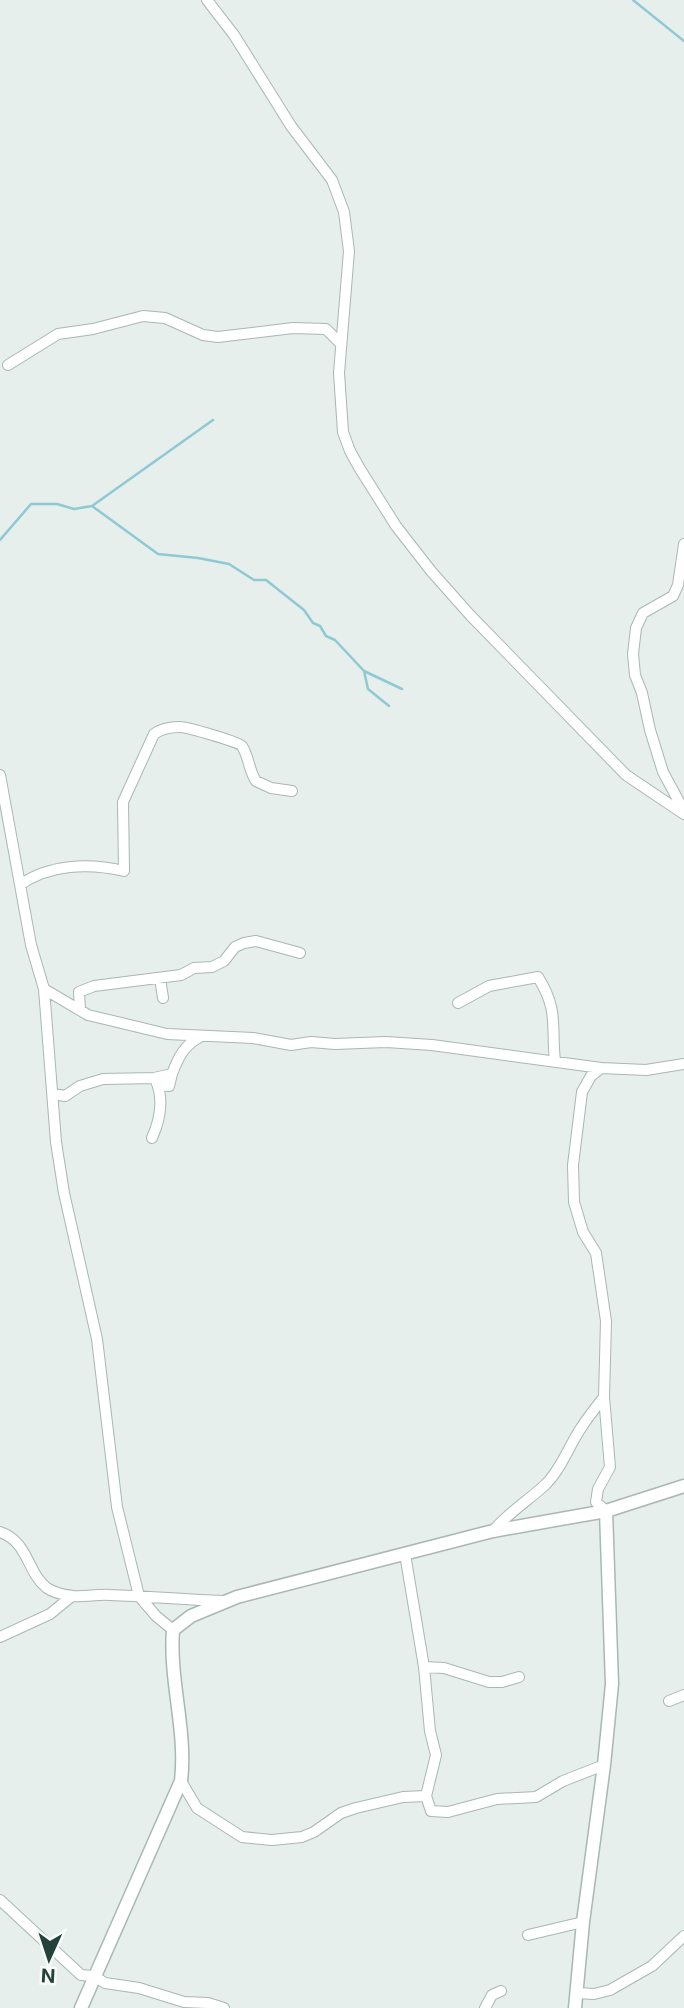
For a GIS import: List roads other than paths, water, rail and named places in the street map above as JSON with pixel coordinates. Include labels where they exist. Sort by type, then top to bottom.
[{"type":"street","points":[[207,0],[234,35],[291,126],[332,180],[344,212],[349,251],[339,373],[343,432],[350,452],[396,526],[470,615],[626,775],[675,810],[684,813]]},
{"type":"street","points":[[8,365],[58,334],[93,329],[143,316],[165,318],[203,335],[218,337],[293,328],[326,329],[340,343]]},
{"type":"street","points":[[684,544],[678,584],[673,596],[643,613],[636,628],[633,654],[635,676],[663,772],[684,813]]},
{"type":"street","points":[[20,885],[35,874],[58,869],[98,866],[124,871],[123,802],[154,734],[161,729],[182,726],[212,737],[237,742],[242,747],[256,781],[271,788],[292,791]]},
{"type":"street","points":[[0,775],[32,945],[44,989],[56,1142],[64,1194],[97,1339],[117,1507],[139,1596],[156,1616],[173,1630]]},
{"type":"street","points":[[61,1000],[94,986],[181,975],[194,968],[217,965],[225,961],[235,947],[243,943],[256,941],[300,953]]},
{"type":"street","points":[[458,1003],[489,986],[538,977],[548,993],[554,1015],[555,1061]]},
{"type":"street","points":[[160,978],[163,998]]},
{"type":"street","points":[[44,989],[88,1015],[167,1034],[253,1038],[291,1045],[311,1042],[432,1045],[601,1068],[646,1070],[684,1064]]},
{"type":"street","points":[[79,992],[80,1009]]},
{"type":"street","points":[[53,1100],[80,1086],[103,1079],[156,1082],[169,1086],[186,1046],[205,1035]]},
{"type":"street","points":[[575,2008],[612,1684],[606,1511],[596,1502],[598,1489],[610,1467],[604,1397],[606,1326],[597,1257],[583,1232],[574,1202],[573,1165],[582,1092],[591,1076],[601,1068]]},
{"type":"street","points":[[152,1138],[160,1119],[156,1082]]},
{"type":"street","points":[[493,1531],[505,1517],[516,1512],[545,1484],[561,1464],[582,1425],[604,1397]]},
{"type":"street","points":[[173,1630],[191,1616],[223,1601],[493,1531],[606,1511],[684,1486]]},
{"type":"street","points":[[0,1532],[7,1534],[25,1551],[47,1588],[72,1596],[139,1596],[223,1601]]},
{"type":"street","points":[[405,1554],[424,1667],[430,1731],[436,1755],[426,1796],[431,1811],[440,1813],[497,1799],[536,1797],[563,1781],[604,1765]]},
{"type":"street","points":[[0,1637],[50,1614],[72,1596]]},
{"type":"street","points":[[81,2008],[181,1781],[184,1759],[172,1665],[173,1630]]},
{"type":"street","points":[[424,1667],[444,1668],[489,1682],[502,1682],[519,1676]]},
{"type":"street","points":[[669,1701],[684,1695]]},
{"type":"street","points":[[181,1781],[197,1808],[242,1837],[272,1840],[302,1838],[341,1813],[356,1808],[403,1797],[426,1796]]},
{"type":"street","points":[[0,1900],[81,1975],[94,1976],[105,1983],[139,1988],[184,2002],[208,2003],[223,2008]]},
{"type":"street","points":[[528,1935],[583,1922]]},
{"type":"street","points":[[577,1993],[594,1994],[610,1990],[653,1966],[684,1936]]},
{"type":"street","points":[[485,2008],[492,1996],[501,1991]]},
{"type":"waterway","points":[[633,0],[684,41]]},
{"type":"waterway","points":[[0,540],[31,504],[57,504],[74,509],[92,506],[213,420]]},
{"type":"waterway","points":[[92,506],[158,554],[229,564],[254,580],[266,580],[304,610],[313,623],[320,626],[326,636],[335,640],[364,671],[402,689]]},
{"type":"waterway","points":[[364,671],[368,689],[389,706]]}]
